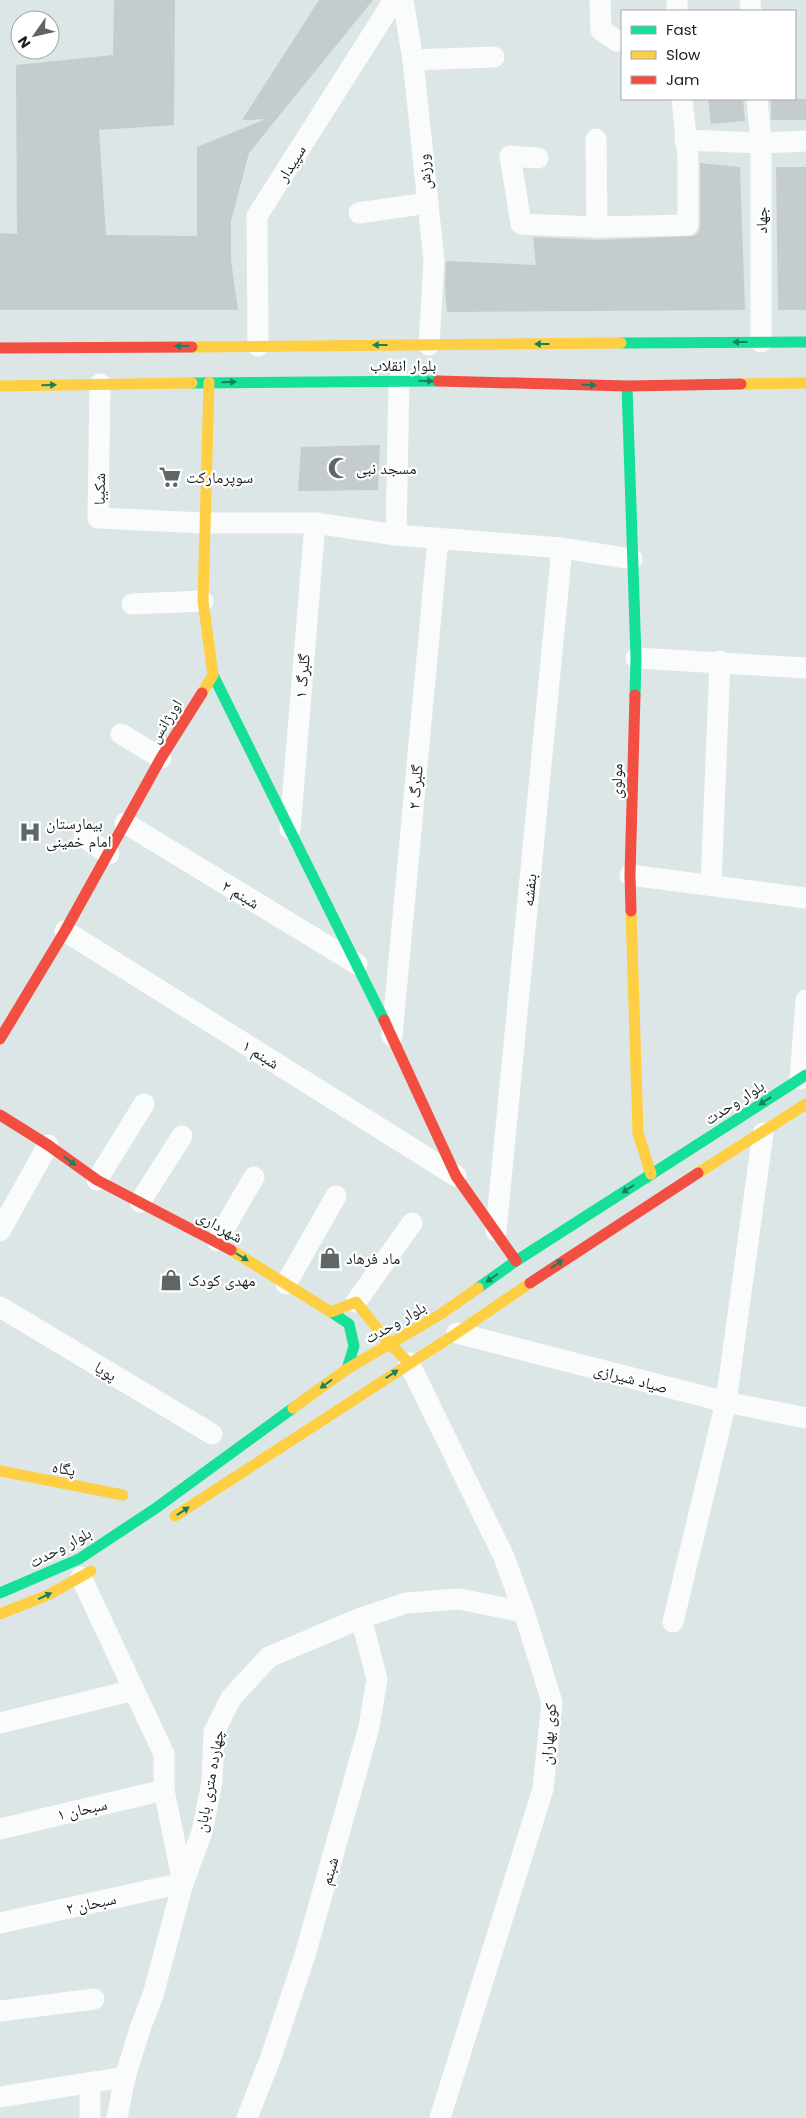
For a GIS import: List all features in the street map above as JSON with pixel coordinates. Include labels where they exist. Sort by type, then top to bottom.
[{"type":"main road","name":"بلوار انقلاب","points":[[0,348],[806,342]]},
{"type":"main road","name":"بلوار انقلاب","points":[[0,386],[400,380],[627,386],[806,382]]},
{"type":"main road","points":[[209,382],[204,523],[204,601],[213,675],[392,1036],[456,1176],[516,1262]]},
{"type":"main road","name":"مولوی","points":[[627,386],[636,658],[630,875],[638,1133],[651,1174]]},
{"type":"main road","name":"اورژانس","points":[[0,1038],[65,931],[161,758],[213,675]]},
{"type":"main road","name":"بلوار وحدت","points":[[0,1593],[79,1559],[156,1508],[346,1369],[442,1314],[516,1262],[803,1077]]},
{"type":"main road","points":[[163,1524],[458,1333],[572,1254],[806,1104]]},
{"type":"main road","name":"شهرداری","points":[[0,1115],[48,1145],[97,1180],[217,1240],[348,1324],[354,1346],[346,1369]]},
{"type":"main road","points":[[331,1312],[356,1302],[389,1343],[409,1363]]},
{"type":"main road","name":"پگاه","points":[[0,1471],[123,1495]]},
{"type":"main road","points":[[0,1614],[48,1595],[89,1572]]},
{"type":"street","name":"سپیدار","points":[[258,346],[257,216],[394,0]]},
{"type":"street","name":"ورزش","points":[[403,0],[413,60],[434,261],[429,344]]},
{"type":"street","points":[[600,0],[601,30],[620,41]]},
{"type":"street","points":[[413,60],[494,57]]},
{"type":"street","points":[[538,158],[510,156],[521,224],[597,227],[688,225],[688,158],[682,100]]},
{"type":"street","name":"جهاد","points":[[757,100],[760,143],[761,342]]},
{"type":"street","points":[[596,139],[597,227]]},
{"type":"street","points":[[686,140],[760,143],[806,141]]},
{"type":"street","points":[[359,213],[427,203]]},
{"type":"street","points":[[396,535],[400,380]]},
{"type":"street","name":"شکیبا","points":[[100,384],[98,518],[204,523]]},
{"type":"street","points":[[204,523],[315,524],[396,535],[562,548],[632,558]]},
{"type":"street","name":"گلبرگ ۱","points":[[290,829],[315,524]]},
{"type":"street","name":"گلبرگ ۲","points":[[392,1036],[438,539]]},
{"type":"street","name":"بنفشه","points":[[496,1231],[562,548]]},
{"type":"street","points":[[132,604],[204,601]]},
{"type":"street","points":[[636,658],[720,661],[806,668]]},
{"type":"street","points":[[711,885],[720,661]]},
{"type":"street","points":[[120,734],[161,758]]},
{"type":"street","name":"شبنم ۲","points":[[125,823],[357,964]]},
{"type":"street","points":[[84,837],[109,854]]},
{"type":"street","points":[[630,875],[806,898]]},
{"type":"street","name":"شبنم ۱","points":[[65,931],[456,1176]]},
{"type":"street","points":[[803,1077],[806,1000]]},
{"type":"street","points":[[97,1180],[144,1104]]},
{"type":"street","points":[[673,1622],[726,1402],[763,1133]]},
{"type":"street","points":[[140,1202],[182,1136]]},
{"type":"street","points":[[0,1231],[48,1145]]},
{"type":"street","points":[[217,1240],[254,1177]]},
{"type":"street","points":[[286,1284],[336,1196]]},
{"type":"street","points":[[356,1302],[412,1223]]},
{"type":"street","name":"پویا","points":[[0,1308],[212,1434]]},
{"type":"street","name":"صیاد شیرازی","points":[[458,1333],[726,1402],[806,1418]]},
{"type":"street","name":"کوی بهاران","points":[[409,1363],[504,1556],[524,1612],[552,1702],[543,1789],[440,2118]]},
{"type":"street","points":[[89,1572],[134,1690],[164,1754],[164,1790],[183,1883]]},
{"type":"street","points":[[0,1577],[22,1585]]},
{"type":"street","name":"چهارده متری بابان","points":[[117,2118],[125,2078],[153,1995],[183,1883],[202,1832],[212,1782],[214,1732],[231,1698],[269,1657],[361,1618],[406,1603],[459,1599],[524,1612]]},
{"type":"street","name":"شبنم","points":[[247,2118],[271,2057],[305,1955],[369,1727],[377,1679],[361,1618]]},
{"type":"street","points":[[0,1723],[134,1690]]},
{"type":"street","name":"سبحان ۱","points":[[0,1829],[164,1790]]},
{"type":"street","name":"سبحان ۲","points":[[0,1923],[183,1883]]},
{"type":"street","points":[[0,2011],[94,1999]]},
{"type":"street","points":[[0,2097],[125,2078]]},
{"type":"street","points":[[90,2083],[90,2118]]},
{"type":"building","points":[[114,0],[175,0],[174,125],[99,130],[106,235],[197,236],[197,147],[266,119],[242,120],[319,0],[373,0],[249,153],[231,221],[231,260],[238,310],[0,310],[0,233],[17,234],[16,65],[113,55]]},
{"type":"building","points":[[806,99],[806,120],[771,120],[771,100]]},
{"type":"building","points":[[708,100],[743,100],[745,121],[711,124]]},
{"type":"building","points":[[700,163],[740,167],[745,310],[447,312],[446,261],[536,265],[533,237],[597,240],[694,236],[699,232],[700,225]]},
{"type":"building","points":[[776,167],[806,167],[806,310],[778,310]]},
{"type":"building","name":"مسجد نبی","points":[[380,445],[378,490],[298,491],[301,447]]},
{"type":"traffic: fast","points":[[621,343],[806,342]]},
{"type":"traffic: fast","points":[[192,383],[438,381]]},
{"type":"traffic: fast","points":[[627,386],[636,658],[635,695]]},
{"type":"traffic: fast","points":[[213,675],[384,1020]]},
{"type":"traffic: fast","points":[[478,1288],[516,1261],[806,1075]]},
{"type":"traffic: fast","points":[[331,1312],[349,1324],[354,1346],[347,1369]]},
{"type":"traffic: fast","points":[[0,1593],[79,1559],[156,1508],[293,1408]]},
{"type":"traffic: slow","points":[[192,347],[621,343]]},
{"type":"traffic: slow","points":[[202,693],[213,675],[203,601],[209,382]]},
{"type":"traffic: slow","points":[[0,386],[192,383]]},
{"type":"traffic: slow","points":[[741,384],[806,383]]},
{"type":"traffic: slow","points":[[631,911],[638,1133],[651,1174]]},
{"type":"traffic: slow","points":[[698,1173],[806,1104]]},
{"type":"traffic: slow","points":[[231,1250],[331,1312],[356,1302],[389,1343],[406,1360]]},
{"type":"traffic: slow","points":[[175,1516],[457,1333],[530,1283]]},
{"type":"traffic: slow","points":[[293,1408],[347,1369],[441,1314],[478,1288]]},
{"type":"traffic: slow","points":[[0,1471],[123,1495]]},
{"type":"traffic: slow","points":[[0,1614],[48,1595],[91,1571]]},
{"type":"traffic: jam","points":[[0,348],[192,347]]},
{"type":"traffic: jam","points":[[438,381],[627,386],[741,384]]},
{"type":"traffic: jam","points":[[0,1039],[65,931],[161,758],[202,693]]},
{"type":"traffic: jam","points":[[631,911],[630,875],[635,695]]},
{"type":"traffic: jam","points":[[384,1020],[456,1176],[516,1261]]},
{"type":"traffic: jam","points":[[0,1115],[48,1145],[97,1180],[231,1250]]},
{"type":"traffic: jam","points":[[530,1283],[698,1173]]},
{"type":"place","name":"مسجد نبی","points":[[339,468]]},
{"type":"place","name":"سوپرمارکت","points":[[170,477]]},
{"type":"place","name":"بیمارستان امام خمینی","points":[[30,832]]},
{"type":"place","name":"ماد فرهاد","points":[[330,1258]]},
{"type":"place","name":"مهدی کودک","points":[[171,1280]]}]
